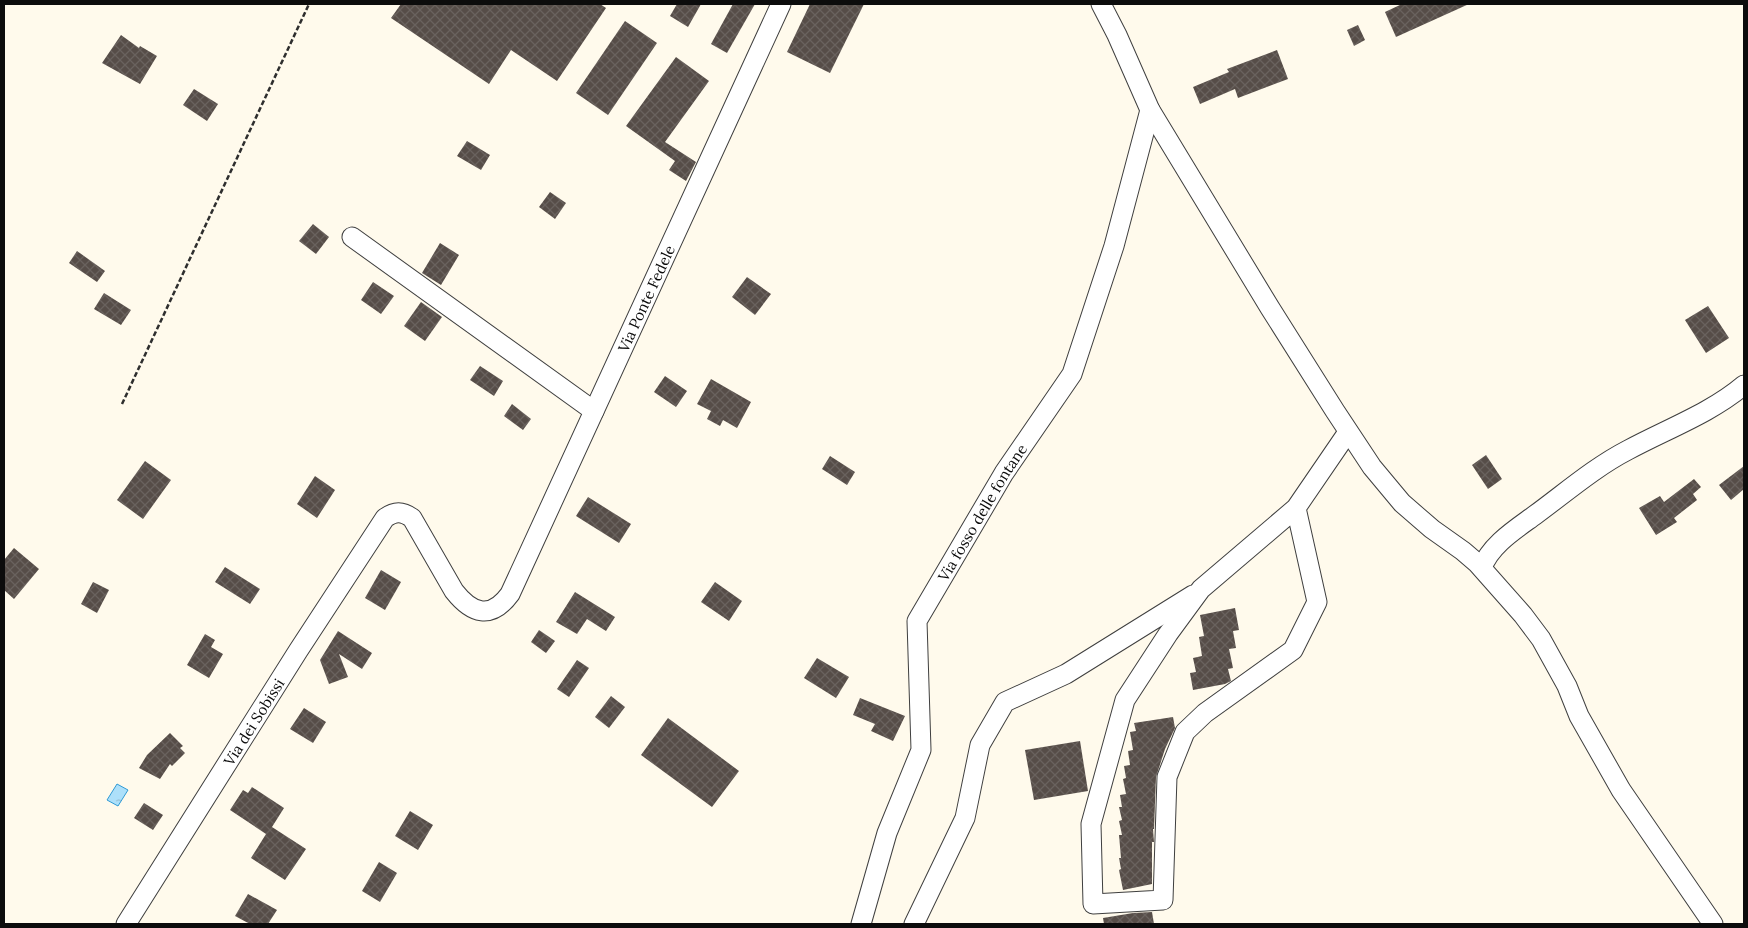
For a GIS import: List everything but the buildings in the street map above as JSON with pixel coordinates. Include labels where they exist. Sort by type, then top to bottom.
[{"type":"street","name":"Via Ponte Fedele","points":[[382,522],[389,514],[395,513],[406,514],[412,518],[454,591],[462,602],[470,608],[480,611],[497,607],[505,601],[510,594],[782,4]]},
{"type":"street","points":[[1101,4],[1117,35],[1150,110],[1348,432],[1372,467],[1402,503],[1432,529],[1468,554],[1541,639],[1567,686],[1579,716],[1621,790],[1713,924]]},
{"type":"street","name":"Via fosso delle fontane","points":[[861,924],[888,833],[920,750],[917,621],[1004,473],[1072,374],[1114,246],[1150,110]]},
{"type":"street","points":[[352,237],[594,411]]},
{"type":"street","points":[[1482,568],[1488,555],[1518,527],[1610,460],[1699,414],[1733,394],[1744,385]]},
{"type":"street","points":[[914,924],[966,818],[980,745],[1005,702],[1066,674],[1202,589],[1296,508],[1348,432]]},
{"type":"street","points":[[1202,589],[1168,634],[1125,700],[1091,824],[1093,904],[1163,900],[1167,777],[1185,732],[1206,713],[1292,650],[1317,602],[1296,508]]},
{"type":"street","name":"Via dei Sobissi","points":[[126,924],[298,651],[382,522]]},
{"type":"path","points":[[122,404],[309,4]]},
{"type":"water","points":[[117,784],[128,790],[118,806],[107,800]]}]
